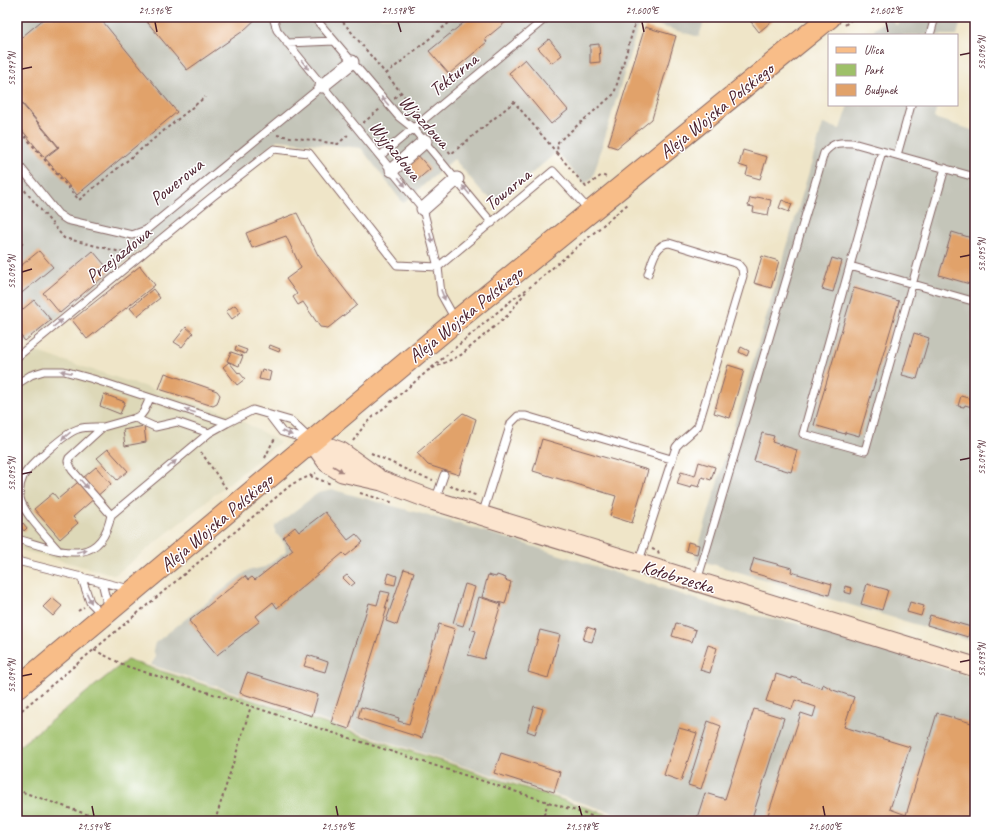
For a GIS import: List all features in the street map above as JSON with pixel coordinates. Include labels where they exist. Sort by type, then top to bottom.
[{"type":"main road","name":"Aleja Wojska Polskiego","points":[[17,688],[97,609],[134,590],[456,321],[591,212],[624,196],[830,17]]},
{"type":"street","name":"Powerowa","points":[[322,86],[352,62]]},
{"type":"street","points":[[392,170],[425,141]]},
{"type":"street","points":[[423,209],[457,179]]},
{"type":"street","name":"Kołobrzeska","points":[[312,441],[341,452],[382,481],[435,501],[975,667]]},
{"type":"lane","name":"Wyjazdowa","points":[[273,17],[277,30],[287,43],[423,209],[438,267],[440,294],[456,321]]},
{"type":"lane","name":"Wjazdowa","points":[[314,17],[399,117],[413,128],[425,141],[492,223]]},
{"type":"lane","name":"Tekturna","points":[[380,156],[547,17]]},
{"type":"lane","points":[[930,34],[935,17]]},
{"type":"lane","points":[[287,43],[334,41]]},
{"type":"lane","name":"Powerowa","points":[[17,163],[58,214],[67,220],[132,235],[146,230],[322,86]]},
{"type":"lane","points":[[897,155],[911,106]]},
{"type":"lane","points":[[697,582],[824,153],[829,147],[840,142],[853,143],[975,177]]},
{"type":"lane","name":"Przejazdowa","points":[[17,357],[274,149],[310,152],[397,265],[438,267]]},
{"type":"lane","points":[[882,151],[803,434],[865,451],[945,168]]},
{"type":"lane","name":"Towarna","points":[[438,267],[553,171],[591,212]]},
{"type":"lane","points":[[638,564],[676,447],[682,439],[698,426],[743,276],[742,269],[738,264],[668,243],[664,244],[658,250],[648,274]]},
{"type":"lane","points":[[850,266],[970,300]]},
{"type":"lane","points":[[17,384],[32,375],[44,371],[64,371],[227,423]]},
{"type":"lane","points":[[58,550],[23,508],[19,488],[28,468],[71,432],[82,428],[103,427],[135,418],[144,411],[150,398]]},
{"type":"lane","points":[[17,539],[71,553],[81,553],[88,550],[96,545],[106,532],[111,515],[209,433],[253,410],[291,421],[312,441]]},
{"type":"lane","points":[[268,415],[282,432],[312,441]]},
{"type":"lane","points":[[481,515],[511,423],[518,416],[526,416],[671,459]]},
{"type":"lane","points":[[135,418],[154,427],[177,422],[209,433]]},
{"type":"lane","points":[[567,428],[569,420]]},
{"type":"lane","points":[[103,427],[69,458],[68,461],[72,470],[111,515]]},
{"type":"lane","points":[[435,501],[444,475]]},
{"type":"lane","points":[[17,561],[134,590]]},
{"type":"lane","points":[[81,576],[97,609],[106,607],[106,599],[102,582]]},
{"type":"path","points":[[339,17],[451,154],[514,102],[586,187],[602,175],[609,178],[624,196]]},
{"type":"path","points":[[386,74],[456,17]]},
{"type":"path","points":[[557,153],[558,142],[614,94],[637,17]]},
{"type":"path","points":[[17,127],[79,200],[205,97]]},
{"type":"path","points":[[352,443],[366,423],[424,373],[513,299],[530,287],[508,315],[461,354],[424,373]]},
{"type":"path","points":[[263,460],[267,456],[272,444],[282,432]]},
{"type":"path","points":[[196,444],[228,491]]},
{"type":"path","points":[[17,714],[292,484],[315,473]]},
{"type":"path","points":[[78,611],[97,609]]},
{"type":"path","points":[[94,650],[126,666],[607,821]]},
{"type":"path","points":[[216,821],[251,706]]},
{"type":"path","points":[[17,790],[106,821]]},
{"type":"path","points":[[542,821],[548,802]]},
{"type":"shaded area","points":[[17,17],[705,17],[699,37],[640,20],[593,177],[584,184],[557,152],[509,193],[496,201],[484,194],[454,159],[403,203],[361,148],[277,140],[17,350]]},
{"type":"shaded area","points":[[889,17],[896,25],[905,17],[962,17],[957,34],[873,34],[875,29]]},
{"type":"shaded area","points":[[848,106],[937,106],[934,118],[975,131],[975,642],[695,559],[823,124],[840,129]]},
{"type":"shaded area","points":[[37,352],[227,413],[280,442],[115,575],[17,549],[17,368]]},
{"type":"shaded area","points":[[334,490],[470,527],[729,610],[799,624],[975,678],[975,821],[700,821],[684,816],[682,821],[640,821],[463,766],[151,665],[156,657],[153,650],[155,643],[247,571],[265,567],[286,552],[285,544],[275,532],[275,526],[318,493]]},
{"type":"green space","points":[[127,660],[628,821],[17,821],[17,748]]},
{"type":"building","points":[[46,17],[99,17],[177,112],[77,195],[45,158],[59,147],[17,97],[17,41]]},
{"type":"building","points":[[143,17],[258,17],[243,31],[187,70]]},
{"type":"building","points":[[466,17],[512,17],[485,39],[487,42],[449,74],[429,51],[468,19]]},
{"type":"building","points":[[777,17],[759,32],[748,18]]},
{"type":"building","points":[[645,27],[676,36],[652,119],[617,148],[608,145]]},
{"type":"building","points":[[549,39],[562,55],[552,63],[538,48]]},
{"type":"building","points":[[599,44],[600,62],[590,63],[590,45]]},
{"type":"building","points":[[525,59],[568,110],[551,124],[509,73]]},
{"type":"building","points":[[22,104],[58,147],[44,157],[17,124],[17,107]]},
{"type":"building","points":[[743,150],[767,157],[760,179],[746,175],[748,168],[739,165]]},
{"type":"building","points":[[416,153],[430,169],[415,182],[402,166]]},
{"type":"building","points":[[757,197],[771,200],[768,215],[753,212],[754,207],[748,206],[750,198],[756,199]]},
{"type":"building","points":[[782,200],[792,204],[789,212],[779,208]]},
{"type":"building","points":[[297,213],[318,255],[357,305],[328,328],[320,327],[303,302],[298,305],[293,297],[297,294],[286,279],[301,268],[286,236],[252,248],[246,233]]},
{"type":"building","points":[[952,232],[975,239],[975,279],[973,285],[939,275]]},
{"type":"building","points":[[17,236],[23,244],[17,249]]},
{"type":"building","points":[[39,251],[53,267],[17,297],[17,269]]},
{"type":"building","points":[[93,251],[110,271],[60,313],[43,293]]},
{"type":"building","points":[[762,256],[779,261],[771,288],[754,283]]},
{"type":"building","points":[[832,258],[842,261],[833,292],[822,289]]},
{"type":"building","points":[[140,266],[155,285],[87,339],[72,320]]},
{"type":"building","points":[[854,288],[899,301],[859,436],[845,432],[845,434],[814,425]]},
{"type":"building","points":[[153,289],[160,298],[137,316],[130,308]]},
{"type":"building","points":[[34,300],[51,320],[25,341],[17,331],[17,314]]},
{"type":"building","points":[[235,305],[241,312],[232,319],[226,311]]},
{"type":"building","points":[[186,327],[193,333],[182,347],[174,342]]},
{"type":"building","points":[[914,333],[929,338],[917,379],[902,375]]},
{"type":"building","points":[[270,345],[280,349],[279,352],[269,348]]},
{"type":"building","points":[[236,346],[247,350],[245,354],[235,350]]},
{"type":"building","points":[[741,347],[749,351],[747,356],[739,352]]},
{"type":"building","points":[[231,352],[243,356],[239,366],[227,361]]},
{"type":"building","points":[[229,362],[245,379],[237,385],[223,367]]},
{"type":"building","points":[[728,365],[744,370],[730,418],[714,413]]},
{"type":"building","points":[[262,369],[271,372],[269,381],[259,379]]},
{"type":"building","points":[[165,373],[217,391],[220,395],[217,404],[213,406],[159,389]]},
{"type":"building","points":[[104,394],[125,402],[120,414],[100,406]]},
{"type":"building","points":[[961,396],[975,400],[975,408],[965,405],[964,407],[958,406]]},
{"type":"building","points":[[463,413],[476,419],[459,475],[428,465],[417,453]]},
{"type":"building","points":[[144,426],[146,442],[125,446],[123,430]]},
{"type":"building","points":[[762,433],[774,436],[772,442],[797,450],[791,472],[754,461]]},
{"type":"building","points":[[542,439],[648,470],[632,523],[610,516],[616,496],[533,471]]},
{"type":"building","points":[[108,449],[128,471],[117,480],[97,458]]},
{"type":"building","points":[[699,462],[715,467],[711,480],[702,477],[699,487],[692,485],[691,488],[677,484],[681,472],[695,476]]},
{"type":"building","points":[[96,467],[111,484],[73,517],[78,523],[60,539],[34,509],[53,493],[58,499]]},
{"type":"building","points":[[325,512],[348,540],[356,534],[363,542],[346,556],[343,553],[277,608],[273,602],[256,616],[260,621],[217,655],[189,621],[245,576],[248,580],[252,577],[255,580],[293,550],[283,537],[295,527],[299,532]]},
{"type":"building","points":[[23,523],[27,528],[24,531],[20,526]]},
{"type":"building","points":[[688,542],[699,545],[697,554],[686,551]]},
{"type":"building","points":[[754,558],[792,568],[791,572],[832,584],[829,595],[750,572]]},
{"type":"building","points":[[404,569],[414,572],[397,625],[386,621]]},
{"type":"building","points":[[389,573],[397,576],[395,585],[386,583]]},
{"type":"building","points":[[347,575],[355,583],[351,586],[343,578]]},
{"type":"building","points":[[488,575],[496,577],[497,575],[506,578],[505,580],[511,582],[505,604],[482,597]]},
{"type":"building","points":[[465,584],[475,587],[463,626],[453,623]]},
{"type":"building","points":[[867,584],[888,590],[882,610],[861,604]]},
{"type":"building","points":[[845,586],[852,588],[851,594],[844,592]]},
{"type":"building","points":[[381,591],[390,593],[385,608],[387,608],[349,729],[331,723],[369,603],[377,605]]},
{"type":"building","points":[[479,597],[501,604],[484,659],[468,655],[476,631],[470,629]]},
{"type":"building","points":[[52,598],[62,606],[53,616],[43,607]]},
{"type":"building","points":[[910,602],[924,606],[921,616],[907,612]]},
{"type":"building","points":[[930,615],[971,627],[968,637],[927,625]]},
{"type":"building","points":[[676,623],[696,630],[692,642],[672,636]]},
{"type":"building","points":[[439,624],[455,629],[422,738],[358,718],[361,707],[399,718],[398,721],[409,724]]},
{"type":"building","points":[[587,627],[596,630],[592,642],[583,640]]},
{"type":"building","points":[[540,630],[560,635],[548,678],[528,672]]},
{"type":"building","points":[[708,645],[717,648],[710,673],[700,670]]},
{"type":"building","points":[[308,655],[328,662],[325,672],[304,666]]},
{"type":"building","points":[[247,673],[318,695],[312,716],[240,693]]},
{"type":"building","points":[[776,674],[792,679],[792,677],[822,688],[823,684],[833,690],[854,697],[844,727],[910,747],[890,809],[906,815],[937,713],[975,724],[975,821],[766,821],[801,713],[813,717],[816,707],[795,700],[792,709],[766,701]]},
{"type":"building","points":[[534,706],[543,709],[535,734],[527,731]]},
{"type":"building","points":[[754,709],[784,718],[751,821],[705,821],[697,818],[705,793],[725,799]]},
{"type":"building","points":[[708,721],[721,726],[701,789],[688,785]]},
{"type":"building","points":[[679,728],[697,733],[681,781],[664,775]]},
{"type":"building","points":[[501,753],[560,772],[554,792],[494,773]]}]
